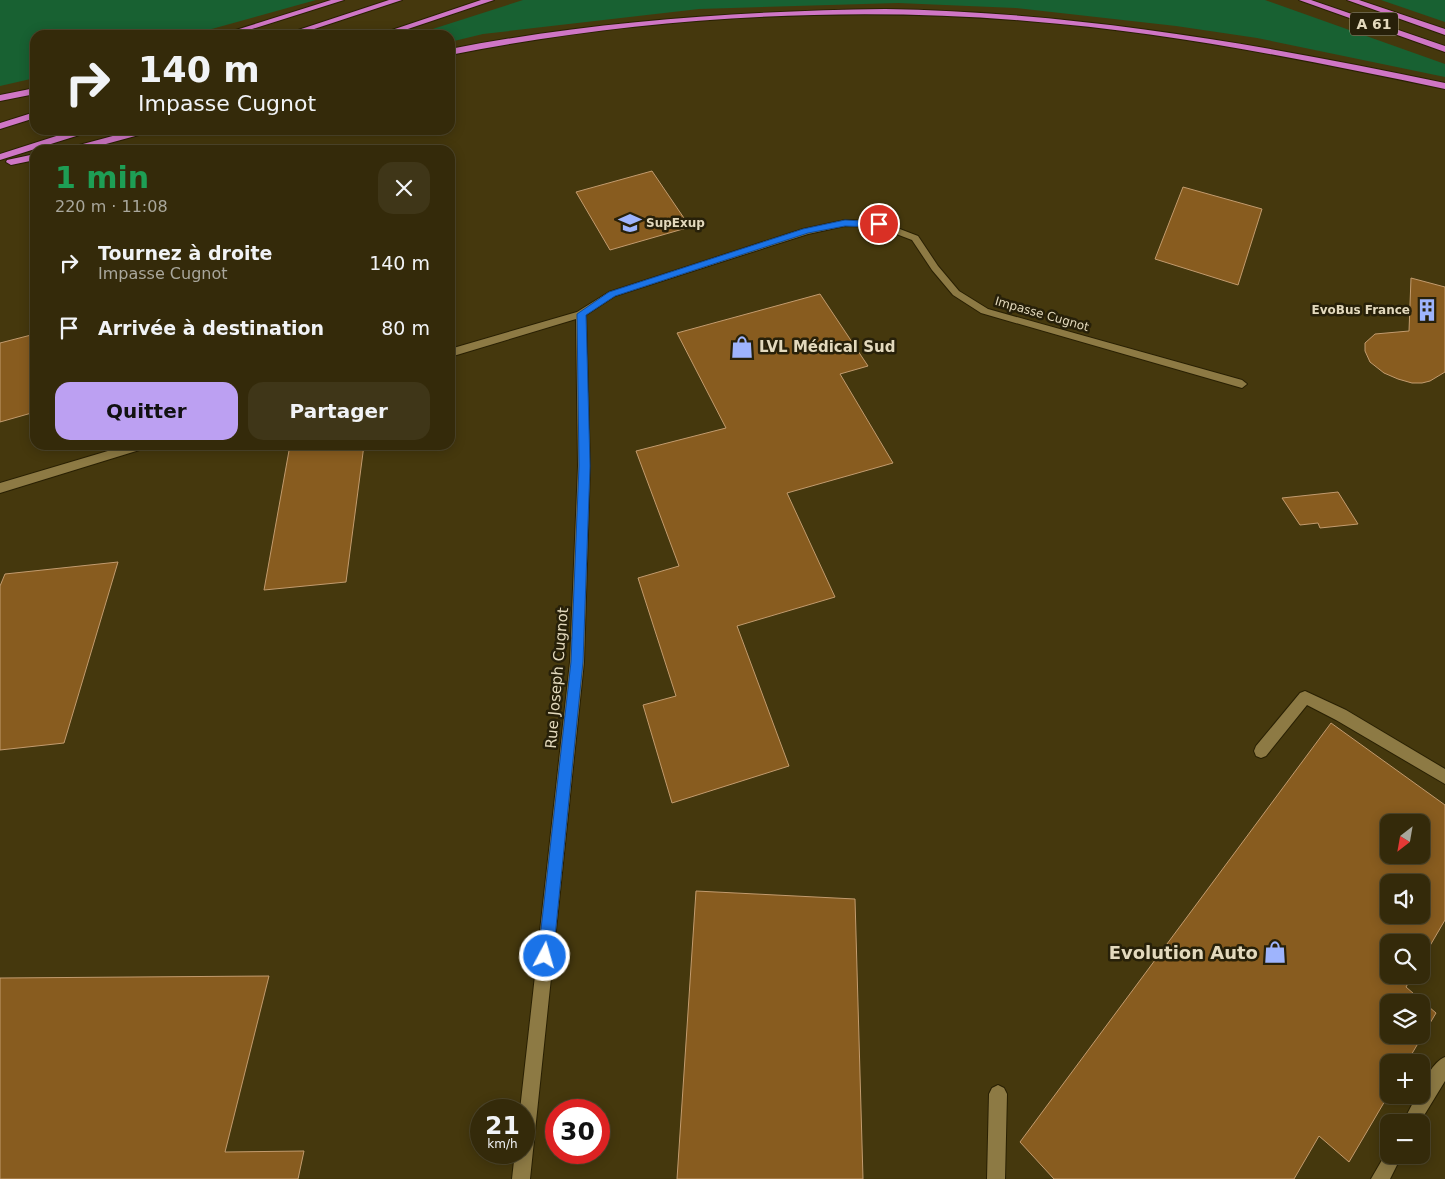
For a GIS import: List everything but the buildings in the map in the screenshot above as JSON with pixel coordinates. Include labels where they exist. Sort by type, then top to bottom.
[{"type":"highway","points":[[241,30],[340,0]]},
{"type":"highway","points":[[303,30],[398,0]]},
{"type":"highway","points":[[397,30],[490,0]]},
{"type":"highway","name":"A 61","points":[[1303,0],[1445,49]]},
{"type":"highway","name":"A 61","points":[[1351,0],[1445,32]]},
{"type":"highway","points":[[455,51],[496,43],[702,19],[890,13],[968,14],[1073,23],[1203,39],[1322,60],[1445,86]]},
{"type":"highway","points":[[0,98],[30,92]]},
{"type":"highway","points":[[0,126],[30,117]]},
{"type":"highway","points":[[38,145],[69,135]]},
{"type":"highway","points":[[90,145],[128,135]]},
{"type":"highway","points":[[0,157],[30,147]]},
{"type":"highway","points":[[0,164],[30,158]]},
{"type":"street","name":"Impasse Cugnot","points":[[581,314],[612,294],[806,231],[845,223],[879,224],[915,238],[935,268],[956,293],[985,311],[1242,384]]},
{"type":"street","points":[[455,352],[581,314]]},
{"type":"street","name":"Rue Joseph Cugnot","points":[[521,1179],[577,662],[584,466],[581,314]]},
{"type":"street","points":[[0,488],[125,450]]},
{"type":"street","points":[[1261,751],[1305,697],[1341,714],[1445,777]]},
{"type":"street","points":[[1416,1114],[1445,1065]]},
{"type":"street","points":[[996,1179],[998,1094]]},
{"type":"street","points":[[1380,1179],[1388,1164]]},
{"type":"green space","points":[[0,0],[316,0],[208,30],[30,30],[30,79],[0,86]]},
{"type":"green space","points":[[523,0],[1265,0],[1445,64],[1445,77],[1257,38],[1176,26],[1015,8],[898,3],[699,9],[483,34],[455,41],[455,30],[430,30]]},
{"type":"green space","points":[[1381,0],[1445,0],[1445,22]]},
{"type":"place","name":"SupExup","points":[[630,223]]},
{"type":"place","name":"EvoBus France","points":[[1427,310]]},
{"type":"place","name":"LVL Médical Sud","points":[[742,347]]},
{"type":"place","name":"Evolution Auto","points":[[1275,952]]},
{"type":"route","points":[[545,956],[577,662],[584,466],[581,314],[612,294],[806,231],[845,223],[879,224]]}]
